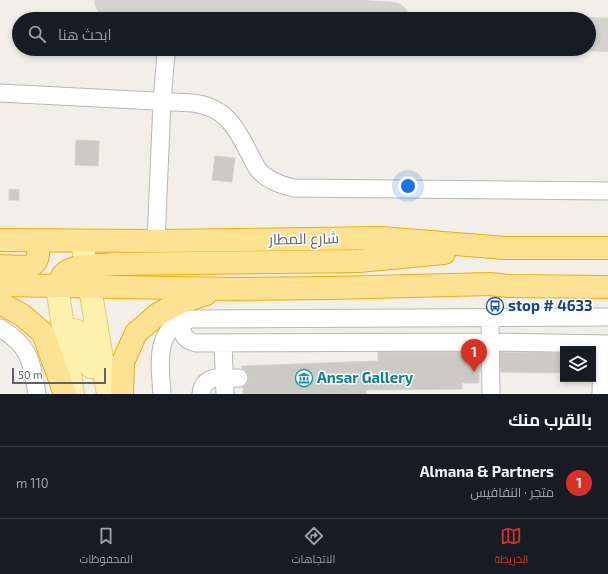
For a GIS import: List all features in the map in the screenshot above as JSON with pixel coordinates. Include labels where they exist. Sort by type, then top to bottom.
[{"type":"highway","name":"شارع المطار","points":[[0,240],[82,241],[381,238],[505,248],[608,248]]},
{"type":"highway","points":[[0,266],[32,265],[38,258],[39,253],[36,244],[32,240]]},
{"type":"highway","points":[[0,285],[57,286],[88,276],[116,264],[359,261],[505,248]]},
{"type":"highway","points":[[88,276],[234,289],[490,284],[509,286],[608,287]]},
{"type":"highway","points":[[558,287],[588,296],[608,298]]},
{"type":"highway","points":[[122,394],[123,362],[136,333],[158,314],[169,308],[198,296],[234,289]]},
{"type":"highway","points":[[0,303],[22,315],[43,333],[66,394]]},
{"type":"main road","points":[[82,241],[108,394]]},
{"type":"main road","points":[[57,286],[73,394]]},
{"type":"main road","points":[[64,332],[74,330],[79,332],[83,338],[90,358],[96,394]]},
{"type":"street","points":[[156,240],[162,102],[166,56]]},
{"type":"street","points":[[0,93],[200,104],[209,106],[221,113],[233,124],[257,167],[267,178],[287,187],[608,191]]},
{"type":"street","points":[[490,317],[491,394]]},
{"type":"street","points":[[162,394],[160,356],[163,342],[165,336],[173,326],[184,320],[608,317]]},
{"type":"street","points":[[184,320],[182,325],[184,335],[191,342],[196,343],[491,342],[605,344],[601,394]]},
{"type":"street","points":[[4,331],[21,344],[30,358],[37,394]]},
{"type":"street","points":[[201,394],[202,387],[208,381],[216,378],[229,383],[223,343]]},
{"type":"building","points":[[76,140],[99,141],[98,166],[75,165]]},
{"type":"building","points":[[215,156],[235,158],[232,182],[212,180]]},
{"type":"building","points":[[9,189],[19,190],[19,200],[9,200]]},
{"type":"building","points":[[378,352],[480,352],[481,372],[479,372],[479,383],[462,383],[462,389],[366,390],[366,394],[243,394],[243,387],[247,384],[249,378],[248,373],[242,369],[242,366],[378,361]]},
{"type":"building","points":[[500,352],[560,353],[560,373],[501,372]]},
{"type":"taxiway","points":[[111,0],[288,12]]},
{"type":"taxiway","points":[[596,34],[608,35]]},
{"type":"place","name":"stop # 4633","points":[[495,306]]},
{"type":"place","name":"Almana & Partners","points":[[474,372]]},
{"type":"place","name":"Ansar Gallery","points":[[304,378]]}]
